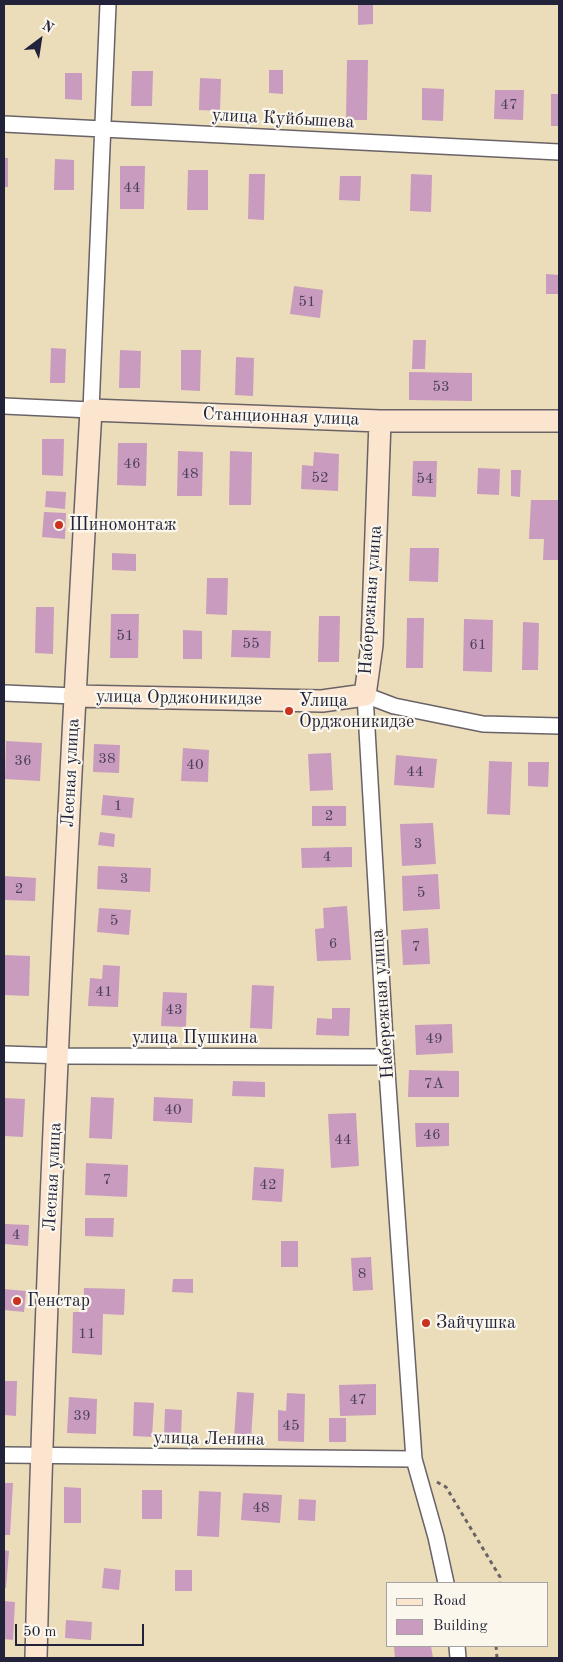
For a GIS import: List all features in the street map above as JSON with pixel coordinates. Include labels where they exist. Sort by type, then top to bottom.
[{"type":"main road","name":"Станционная улица","points":[[91,410],[380,421],[559,421]]},
{"type":"main road","name":"Лесная улица","points":[[36,1658],[41,1456],[58,1056],[74,696],[91,410]]},
{"type":"main road","name":"Набережная улица","points":[[365,695],[372,645],[380,421]]},
{"type":"main road","name":"улица Орджоникидзе","points":[[74,696],[322,701],[365,695]]},
{"type":"street","points":[[91,410],[108,4]]},
{"type":"street","name":"улица Куйбышева","points":[[4,124],[559,152]]},
{"type":"street","name":"Станционная улица","points":[[4,406],[91,410]]},
{"type":"street","name":"улица Орджоникидзе","points":[[4,692],[74,696]]},
{"type":"street","name":"улица Орджоникидзе","points":[[365,695],[394,706],[483,724],[559,726]]},
{"type":"street","name":"Набережная улица","points":[[365,695],[386,1057],[415,1464],[436,1537],[446,1582]]},
{"type":"street","name":"улица Пушкина","points":[[4,1054],[58,1056],[386,1057]]},
{"type":"street","name":"улица Ленина","points":[[4,1454],[415,1464]]},
{"type":"path","points":[[415,1464],[446,1487],[500,1577],[500,1582]]},
{"type":"path","points":[[496,1648],[497,1658]]},
{"type":"building","points":[[358,4],[373,4],[373,24],[358,25]]},
{"type":"building","points":[[347,60],[368,60],[367,120],[346,120]]},
{"type":"building","points":[[269,70],[283,70],[283,94],[269,93]]},
{"type":"building","points":[[132,71],[153,71],[152,106],[131,106]]},
{"type":"building","points":[[65,73],[82,73],[82,100],[65,99]]},
{"type":"building","points":[[200,78],[221,79],[220,111],[199,110]]},
{"type":"building","points":[[422,88],[444,89],[443,121],[422,120]]},
{"type":"building","points":[[495,90],[524,90],[523,120],[494,119]]},
{"type":"building","points":[[551,94],[559,94],[559,126],[551,126]]},
{"type":"building","points":[[4,158],[8,158],[8,187],[4,187]]},
{"type":"building","points":[[55,159],[74,160],[74,190],[54,190]]},
{"type":"building","points":[[120,166],[145,166],[144,209],[120,209]]},
{"type":"building","points":[[188,170],[208,170],[208,210],[187,210]]},
{"type":"building","points":[[249,174],[265,174],[264,220],[248,219]]},
{"type":"building","points":[[411,174],[432,175],[431,212],[410,211]]},
{"type":"building","points":[[340,176],[361,176],[360,201],[339,200]]},
{"type":"building","points":[[546,274],[559,275],[559,294],[546,294]]},
{"type":"building","points":[[294,286],[323,290],[320,318],[290,314]]},
{"type":"building","points":[[413,340],[426,340],[425,369],[412,369]]},
{"type":"building","points":[[51,348],[66,349],[65,383],[50,383]]},
{"type":"building","points":[[120,350],[141,351],[140,388],[119,388]]},
{"type":"building","points":[[181,350],[201,350],[200,391],[181,390]]},
{"type":"building","points":[[236,357],[254,358],[253,396],[235,395]]},
{"type":"building","points":[[409,372],[472,373],[472,401],[409,400]]},
{"type":"building","points":[[42,439],[64,439],[63,476],[42,475]]},
{"type":"building","points":[[118,443],[147,443],[146,486],[117,485]]},
{"type":"building","points":[[178,451],[203,452],[202,496],[177,496]]},
{"type":"building","points":[[230,451],[252,452],[251,505],[229,505]]},
{"type":"building","points":[[314,452],[339,454],[338,491],[301,489],[302,465],[313,466]]},
{"type":"building","points":[[413,461],[437,461],[436,497],[412,496]]},
{"type":"building","points":[[478,468],[500,469],[499,495],[477,494]]},
{"type":"building","points":[[511,470],[521,470],[520,497],[511,496]]},
{"type":"building","points":[[46,491],[66,492],[65,509],[45,507]]},
{"type":"building","points":[[531,500],[559,500],[559,560],[543,560],[544,539],[529,539]]},
{"type":"building","points":[[44,512],[66,513],[65,539],[42,537]]},
{"type":"building","points":[[410,548],[439,548],[438,582],[409,581]]},
{"type":"building","points":[[112,553],[136,554],[136,571],[112,570]]},
{"type":"building","points":[[207,578],[228,578],[227,615],[206,614]]},
{"type":"building","points":[[36,607],[54,607],[53,654],[35,653]]},
{"type":"building","points":[[111,614],[139,614],[138,658],[110,658]]},
{"type":"building","points":[[319,616],[340,616],[339,662],[318,662]]},
{"type":"building","points":[[407,618],[424,618],[423,668],[406,668]]},
{"type":"building","points":[[464,619],[493,620],[492,672],[463,671]]},
{"type":"building","points":[[523,622],[539,623],[538,670],[522,670]]},
{"type":"building","points":[[183,630],[202,631],[202,659],[183,659]]},
{"type":"building","points":[[232,630],[271,631],[270,658],[231,657]]},
{"type":"building","points":[[6,741],[42,743],[40,781],[5,779]]},
{"type":"building","points":[[94,744],[120,745],[119,773],[93,772]]},
{"type":"building","points":[[183,748],[209,750],[208,782],[181,781]]},
{"type":"building","points":[[331,753],[333,790],[310,791],[308,754]]},
{"type":"building","points":[[396,755],[437,759],[434,788],[394,785]]},
{"type":"building","points":[[489,761],[512,762],[510,815],[487,814]]},
{"type":"building","points":[[528,762],[549,762],[548,787],[528,786]]},
{"type":"building","points":[[103,795],[134,798],[132,818],[101,815]]},
{"type":"building","points":[[312,806],[346,806],[346,826],[312,826]]},
{"type":"building","points":[[433,823],[436,864],[402,866],[400,824]]},
{"type":"building","points":[[100,832],[115,834],[114,847],[98,845]]},
{"type":"building","points":[[352,847],[352,867],[302,868],[301,848]]},
{"type":"building","points":[[98,866],[151,868],[150,892],[97,889]]},
{"type":"building","points":[[438,874],[440,909],[403,911],[402,876]]},
{"type":"building","points":[[4,876],[36,878],[35,901],[4,900]]},
{"type":"building","points":[[347,906],[351,960],[317,961],[315,929],[324,928],[323,908]]},
{"type":"building","points":[[99,908],[131,910],[129,935],[97,932]]},
{"type":"building","points":[[428,928],[430,964],[403,965],[401,930]]},
{"type":"building","points":[[4,955],[30,956],[29,996],[4,995]]},
{"type":"building","points":[[103,965],[120,966],[118,1007],[88,1006],[90,978],[102,979]]},
{"type":"building","points":[[252,985],[274,986],[272,1029],[250,1028]]},
{"type":"building","points":[[163,992],[187,993],[186,1027],[161,1026]]},
{"type":"building","points":[[332,1008],[350,1008],[349,1036],[316,1035],[317,1018],[332,1019]]},
{"type":"building","points":[[452,1024],[453,1053],[416,1055],[415,1025]]},
{"type":"building","points":[[409,1070],[459,1071],[459,1097],[408,1097]]},
{"type":"building","points":[[233,1081],[265,1082],[265,1097],[232,1096]]},
{"type":"building","points":[[91,1097],[114,1098],[112,1139],[89,1138]]},
{"type":"building","points":[[154,1097],[193,1099],[192,1123],[153,1121]]},
{"type":"building","points":[[4,1098],[25,1099],[23,1137],[4,1136]]},
{"type":"building","points":[[356,1113],[359,1166],[331,1168],[328,1114]]},
{"type":"building","points":[[415,1123],[449,1123],[449,1146],[416,1147]]},
{"type":"building","points":[[86,1163],[128,1165],[127,1197],[85,1195]]},
{"type":"building","points":[[254,1167],[284,1169],[282,1202],[252,1200]]},
{"type":"building","points":[[85,1218],[114,1218],[113,1237],[85,1236]]},
{"type":"building","points":[[4,1224],[29,1225],[28,1246],[4,1244]]},
{"type":"building","points":[[281,1241],[298,1241],[298,1267],[281,1267]]},
{"type":"building","points":[[371,1257],[373,1290],[353,1291],[351,1258]]},
{"type":"building","points":[[173,1279],[193,1279],[193,1293],[172,1292]]},
{"type":"building","points":[[84,1288],[125,1289],[124,1315],[103,1314],[102,1355],[72,1353],[73,1312],[83,1312]]},
{"type":"building","points":[[4,1289],[26,1291],[24,1312],[4,1310]]},
{"type":"building","points":[[4,1381],[17,1381],[16,1416],[4,1415]]},
{"type":"building","points":[[376,1384],[376,1415],[340,1416],[339,1385]]},
{"type":"building","points":[[237,1392],[254,1393],[251,1439],[234,1438]]},
{"type":"building","points":[[287,1393],[305,1394],[304,1442],[278,1441],[278,1410],[286,1411]]},
{"type":"building","points":[[69,1397],[97,1399],[96,1434],[67,1433]]},
{"type":"building","points":[[134,1402],[154,1403],[152,1437],[133,1436]]},
{"type":"building","points":[[165,1409],[182,1410],[181,1436],[164,1435]]},
{"type":"building","points":[[329,1418],[346,1418],[346,1442],[329,1442]]},
{"type":"building","points":[[4,1483],[13,1483],[10,1535],[4,1535]]},
{"type":"building","points":[[64,1487],[81,1488],[81,1523],[64,1523]]},
{"type":"building","points":[[142,1490],[162,1490],[162,1519],[142,1519]]},
{"type":"building","points":[[199,1491],[221,1492],[219,1537],[197,1536]]},
{"type":"building","points":[[243,1493],[282,1495],[280,1523],[241,1520]]},
{"type":"building","points":[[299,1499],[316,1500],[315,1521],[298,1520]]},
{"type":"building","points":[[4,1550],[9,1551],[6,1588],[4,1588]]},
{"type":"building","points":[[104,1568],[121,1570],[119,1590],[102,1588]]},
{"type":"building","points":[[175,1570],[192,1570],[192,1591],[175,1591]]},
{"type":"building","points":[[4,1601],[15,1602],[13,1640],[4,1639]]},
{"type":"building","points":[[66,1620],[92,1622],[91,1640],[65,1638]]},
{"type":"building","points":[[394,1647],[431,1647],[433,1658],[395,1658]]},
{"type":"place","name":"Шиномонтаж","points":[[59,525]]},
{"type":"place","name":"Улица Орджоникидзе","points":[[289,711]]},
{"type":"place","name":"Генстар","points":[[17,1301]]},
{"type":"place","name":"Зайчушка","points":[[426,1323]]}]
